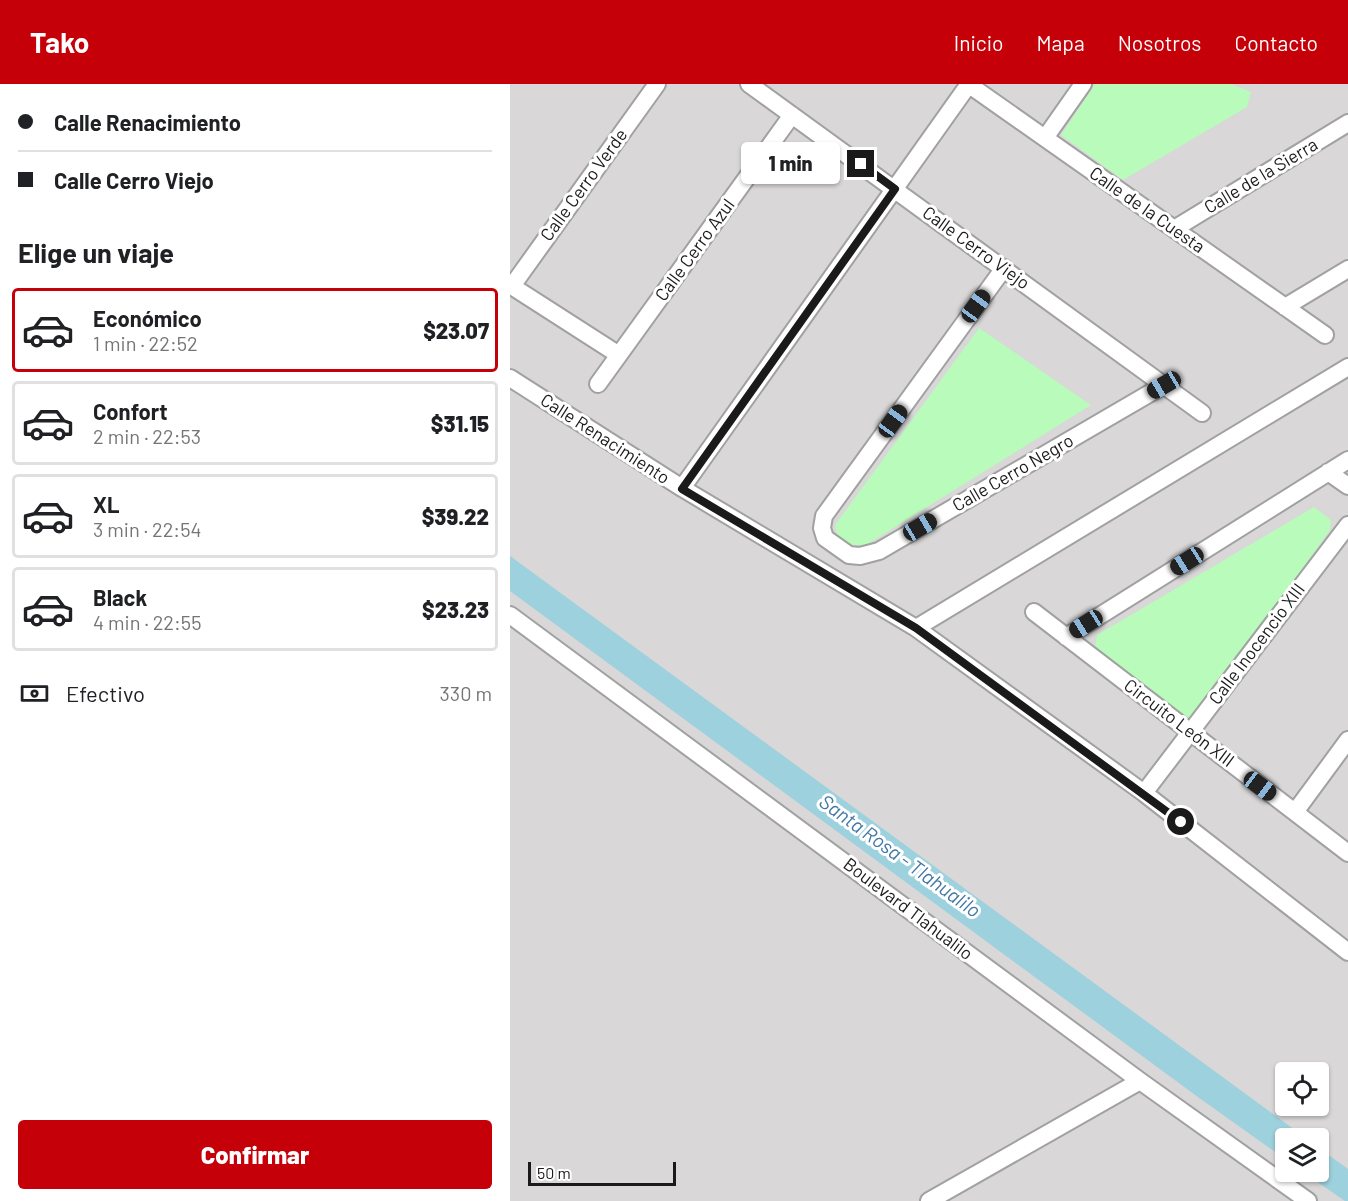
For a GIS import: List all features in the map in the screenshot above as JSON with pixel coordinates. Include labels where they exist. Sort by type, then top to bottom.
[{"type":"street","name":"Calle Cerro Verde","points":[[511,286],[657,84]]},
{"type":"street","name":"Calle Cerro Viejo","points":[[749,84],[1202,413]]},
{"type":"street","points":[[682,489],[969,84]]},
{"type":"street","name":"Calle de la Cuesta","points":[[969,84],[1325,335]]},
{"type":"street","points":[[1045,138],[1083,84]]},
{"type":"street","name":"Calle Cerro Azul","points":[[598,384],[792,115]]},
{"type":"street","name":"Calle de la Sierra","points":[[1174,229],[1348,123]]},
{"type":"street","name":"Calle Cerro Negro","points":[[1004,268],[824,516],[822,528],[825,538],[849,555],[860,556],[879,551],[1164,385]]},
{"type":"street","points":[[1285,307],[1348,270]]},
{"type":"street","points":[[511,286],[619,355]]},
{"type":"street","points":[[916,628],[1348,367]]},
{"type":"street","name":"Calle Renacimiento","points":[[510,378],[682,489],[916,628],[1144,793],[1348,952]]},
{"type":"street","points":[[1066,637],[1348,460]]},
{"type":"street","points":[[1328,472],[1348,486]]},
{"type":"street","name":"Calle Inocencio XIII","points":[[1144,793],[1348,525]]},
{"type":"street","name":"Circuito León XIII","points":[[1034,612],[1348,853]]},
{"type":"street","name":"Boulevard Tlahualilo","points":[[510,615],[1140,1080],[1308,1201]]},
{"type":"street","points":[[1295,812],[1348,740]]},
{"type":"street","points":[[929,1201],[1140,1080]]},
{"type":"shaded area","points":[[510,84],[1348,84],[1348,1201],[510,1201]]},
{"type":"green space","points":[[1095,84],[1231,84],[1251,92],[1247,107],[1123,180],[1061,135]]},
{"type":"green space","points":[[979,328],[1091,405],[866,545],[848,545],[837,535],[835,525]]},
{"type":"green space","points":[[1314,507],[1331,520],[1330,530],[1193,723],[1095,647],[1097,635]]},
{"type":"water","name":"Santa Rosa - Tlahualilo","points":[[510,556],[1292,1128],[1275,1128],[1275,1152],[510,591]]},
{"type":"water","points":[[1329,1155],[1348,1169],[1348,1201],[1317,1182],[1329,1182]]},
{"type":"route","points":[[861,164],[895,189],[682,489],[916,628],[1181,822]]}]
